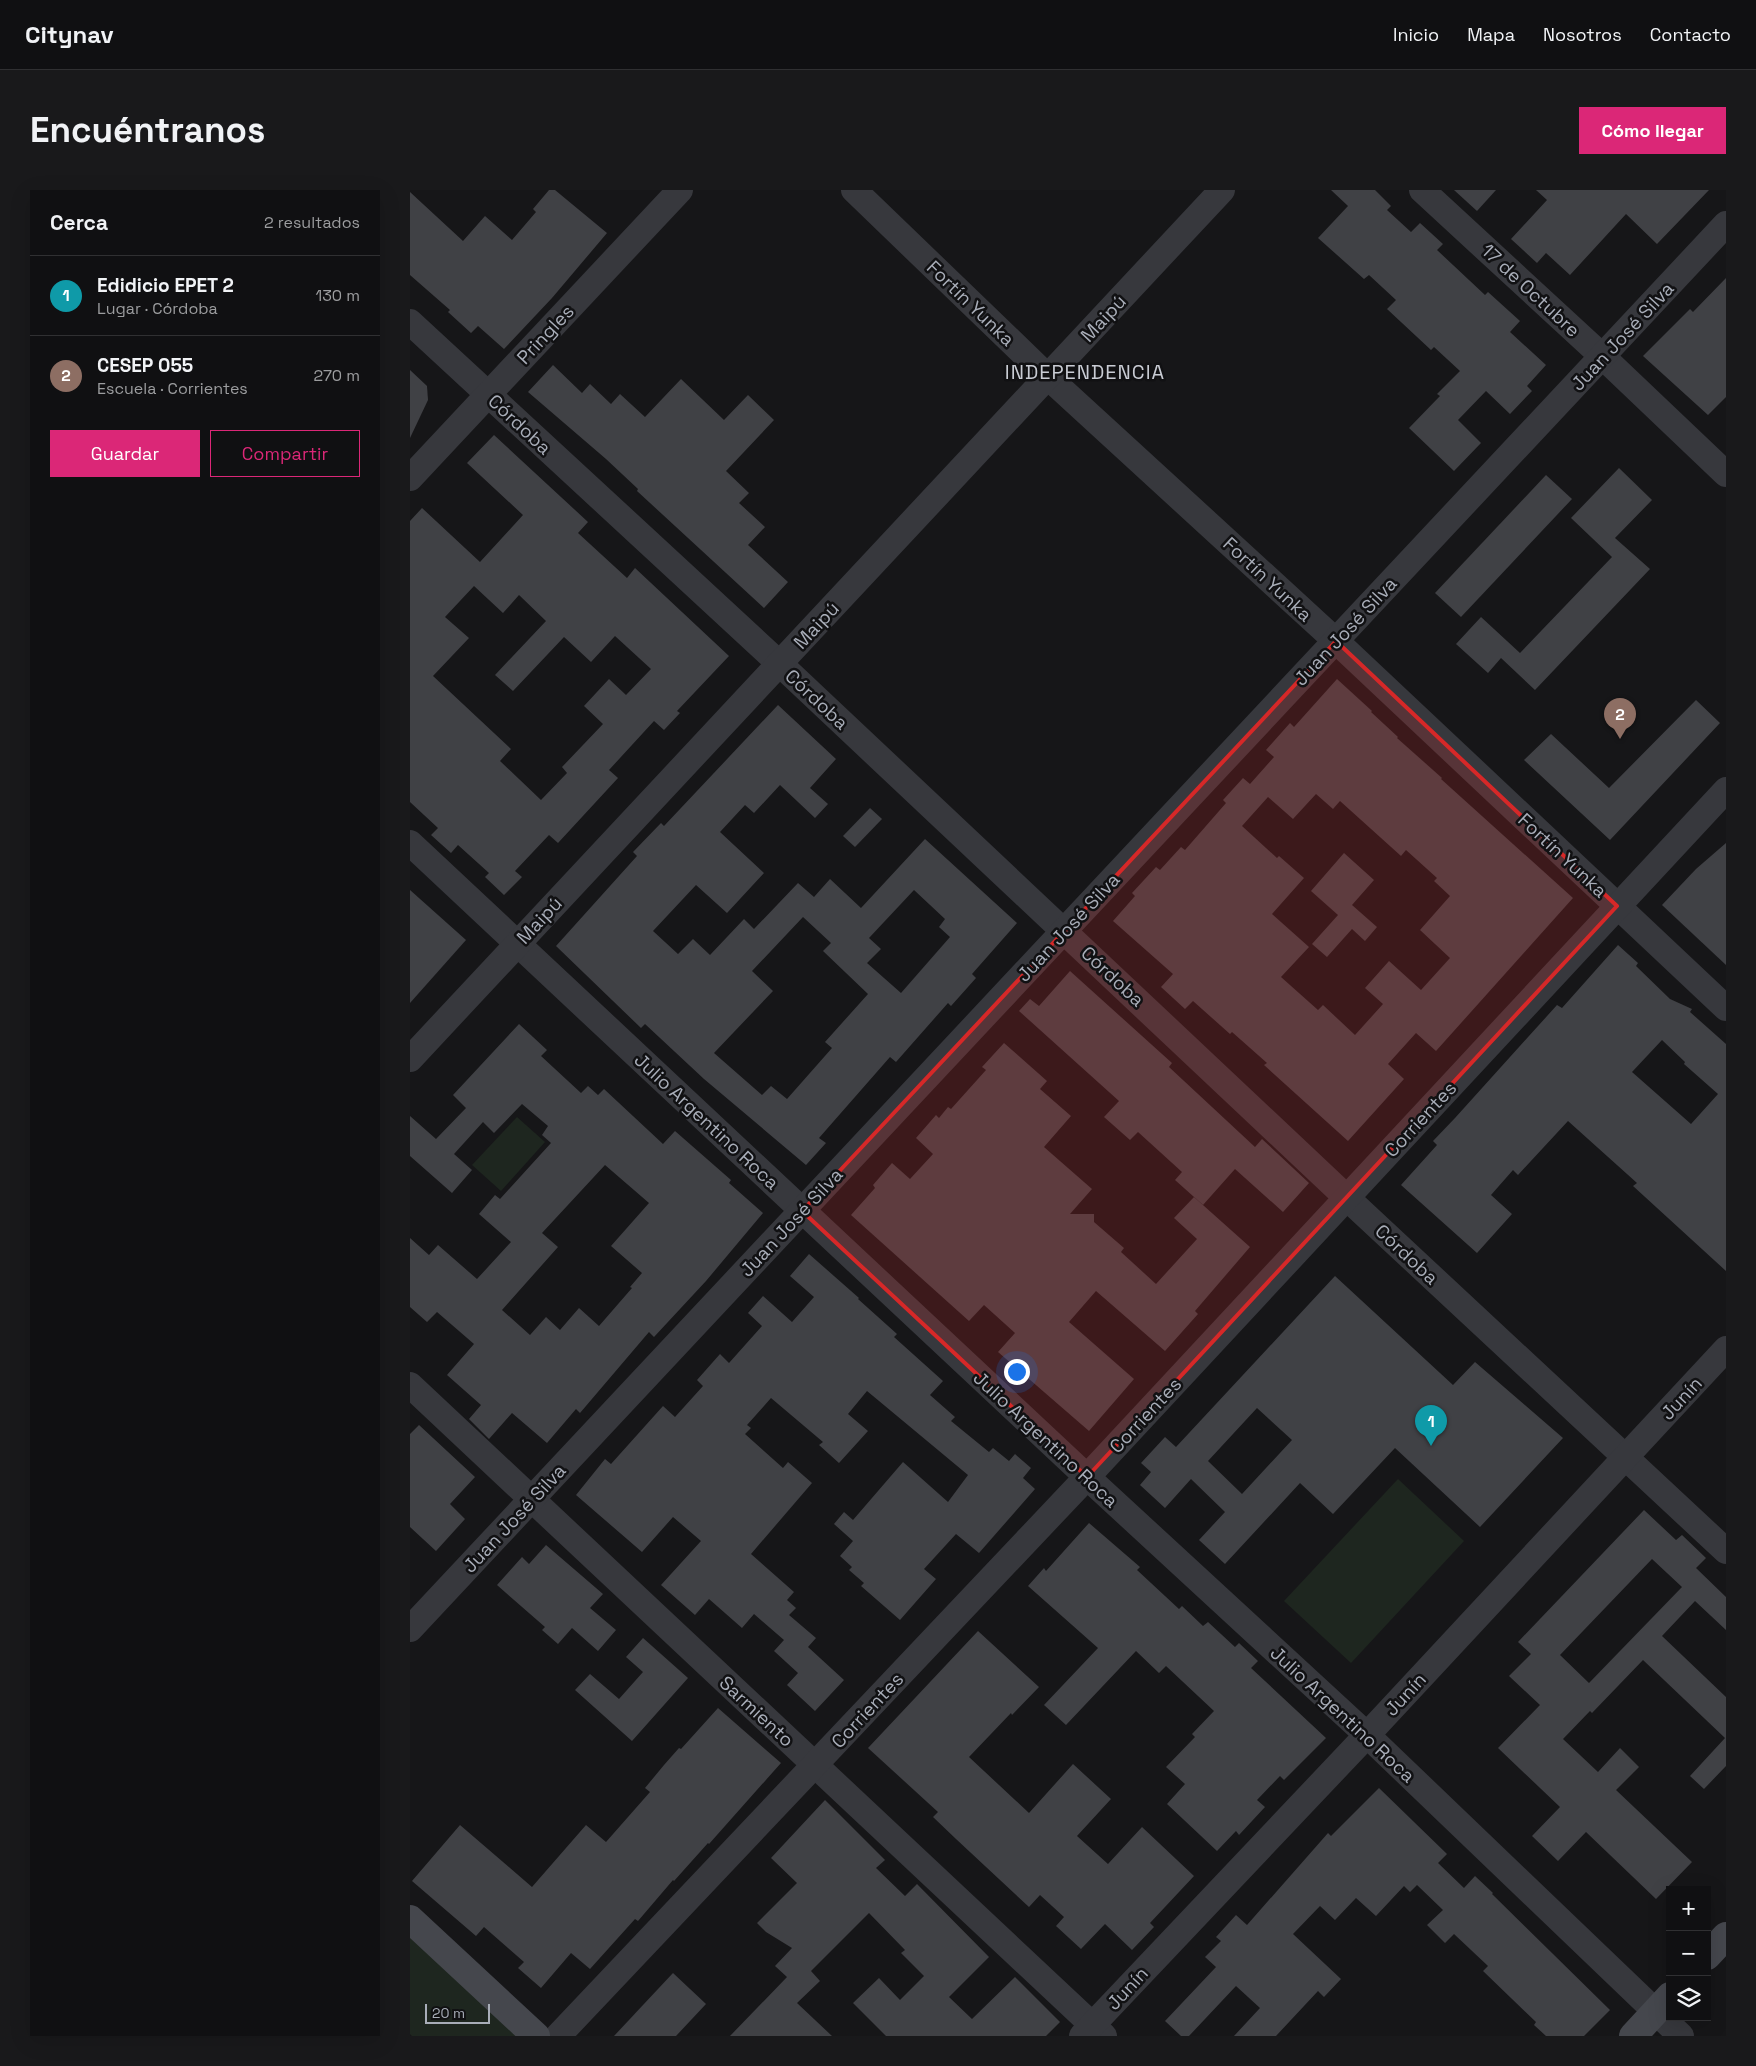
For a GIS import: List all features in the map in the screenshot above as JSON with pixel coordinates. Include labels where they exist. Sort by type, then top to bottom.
[{"type":"main road","points":[[410,1919],[536,2036]]},
{"type":"main road","points":[[1711,1952],[1726,1936]]},
{"type":"main road","points":[[1633,2036],[1663,2004]]},
{"type":"street","name":"Pringles","points":[[410,478],[680,190]]},
{"type":"street","name":"Fortín Yunka","points":[[854,190],[1048,376],[1336,641],[1726,1008]]},
{"type":"street","name":"Maipú","points":[[410,1059],[1222,190]]},
{"type":"street","name":"17 de Octubre","points":[[1422,190],[1602,356],[1726,474]]},
{"type":"street","name":"Juan José Silva","points":[[410,1629],[1726,224]]},
{"type":"street","name":"Córdoba","points":[[410,322],[780,664],[1347,1198],[1726,1551]]},
{"type":"street","name":"Corrientes","points":[[558,2036],[1087,1477],[1726,790]]},
{"type":"street","name":"Julio Argentino Roca","points":[[410,843],[1087,1477],[1663,2004],[1681,2036]]},
{"type":"street","name":"Junín","points":[[1093,2032],[1726,1349]]},
{"type":"street","name":"Sarmiento","points":[[410,1385],[815,1766],[1093,2032]]},
{"type":"highlighted area","points":[[1336,641],[1617,906],[1087,1477],[802,1211]]},
{"type":"shaded area","points":[[517,1117],[545,1142],[501,1191],[472,1165]]},
{"type":"shaded area","points":[[1398,1479],[1464,1541],[1351,1663],[1284,1601]]},
{"type":"shaded area","points":[[410,1934],[518,2036],[412,2036],[410,2034]]},
{"type":"building","points":[[549,190],[555,190],[607,233],[552,298],[504,349],[478,326],[471,333],[448,312],[450,310],[410,275],[410,192],[463,241],[485,216],[512,240],[536,212],[533,209]]},
{"type":"building","points":[[1331,190],[1375,190],[1391,206],[1387,210],[1411,232],[1420,223],[1443,244],[1437,250],[1485,295],[1488,292],[1520,321],[1510,332],[1546,365],[1527,386],[1532,391],[1510,414],[1486,391],[1458,420],[1481,443],[1454,471],[1409,428],[1440,396],[1437,394],[1460,371],[1434,347],[1431,350],[1387,309],[1396,300],[1369,275],[1364,279],[1318,238],[1348,206]]},
{"type":"building","points":[[1454,190],[1496,190],[1477,211]]},
{"type":"building","points":[[1536,190],[1709,190],[1657,244],[1626,214],[1570,275],[1546,253],[1537,263],[1511,239],[1547,200]]},
{"type":"building","points":[[1726,278],[1726,397],[1708,415],[1643,356],[1690,309],[1693,312]]},
{"type":"building","points":[[553,365],[582,393],[590,384],[611,404],[620,394],[645,417],[681,379],[724,420],[748,395],[774,420],[726,471],[749,493],[739,503],[765,527],[748,545],[788,582],[764,608],[637,491],[638,489],[606,459],[528,392]]},
{"type":"building","points":[[410,370],[427,386],[428,400],[410,438]]},
{"type":"building","points":[[494,435],[588,522],[578,533],[627,578],[635,568],[729,656],[677,711],[680,713],[664,730],[654,721],[609,770],[618,778],[558,843],[549,835],[515,871],[522,877],[504,895],[485,877],[489,873],[458,845],[451,853],[431,835],[438,828],[410,802],[410,521],[422,508],[480,562],[523,515],[467,463]],"holes":[[[474,586],[503,613],[519,595],[546,621],[495,675],[513,691],[564,637],[591,662],[615,636],[651,669],[626,695],[609,679],[584,706],[603,724],[562,767],[567,773],[541,800],[500,761],[511,749],[433,676],[469,638],[445,617]]]},
{"type":"building","points":[[1619,468],[1652,500],[1615,538],[1650,569],[1535,690],[1501,658],[1488,673],[1456,644],[1481,617],[1520,653],[1612,557],[1571,518]]},
{"type":"building","points":[[1546,475],[1572,499],[1461,617],[1435,593]]},
{"type":"building","points":[[1337,679],[1441,779],[1573,898],[1436,1051],[1416,1033],[1388,1064],[1404,1079],[1348,1141],[1264,1065],[1267,1063],[1232,1032],[1230,1034],[1193,1001],[1185,1009],[1161,987],[1173,974],[1113,921],[1135,896],[1132,893],[1156,867],[1160,870],[1181,847],[1185,850],[1226,803],[1223,800],[1243,778],[1250,784],[1274,757],[1266,750],[1290,723],[1294,727]],"holes":[[[1316,794],[1333,809],[1340,801],[1401,856],[1406,850],[1437,878],[1434,881],[1450,896],[1420,930],[1450,958],[1421,990],[1389,961],[1365,988],[1383,1004],[1355,1035],[1323,1005],[1318,1010],[1281,977],[1309,947],[1272,914],[1304,878],[1279,856],[1277,858],[1242,826],[1268,797],[1293,819]]]},
{"type":"building","points":[[1696,700],[1720,723],[1610,840],[1524,760],[1551,734],[1609,788]]},
{"type":"building","points":[[778,705],[836,759],[810,788],[828,804],[815,818],[780,785],[754,813],[745,805],[720,832],[764,873],[727,913],[696,885],[653,931],[678,954],[693,939],[710,955],[744,919],[754,929],[798,883],[814,897],[830,879],[861,908],[925,839],[1017,923],[972,974],[976,978],[951,1006],[948,1003],[896,1062],[890,1057],[819,1138],[826,1143],[806,1165],[704,1079],[645,1024],[641,1028],[556,946],[637,856],[633,852],[661,823],[664,826]],"holes":[[[914,890],[945,919],[939,927],[950,937],[901,993],[867,963],[881,949],[869,938]],[[803,917],[831,943],[823,951],[868,994],[825,1042],[832,1048],[787,1099],[771,1086],[762,1095],[714,1053],[773,991],[752,971]]]},
{"type":"building","points":[[870,808],[882,819],[855,847],[843,836]]},
{"type":"building","points":[[1726,843],[1726,965],[1662,905],[1696,869]]},
{"type":"building","points":[[1344,853],[1374,880],[1352,905],[1377,927],[1365,941],[1352,929],[1327,957],[1312,944],[1338,915],[1311,891]]},
{"type":"building","points":[[410,890],[466,940],[410,1003]]},
{"type":"building","points":[[1618,945],[1638,963],[1636,966],[1670,999],[1692,1009],[1690,1012],[1726,1044],[1726,1271],[1633,1186],[1637,1183],[1568,1121],[1518,1175],[1513,1170],[1491,1195],[1512,1214],[1477,1253],[1401,1185],[1437,1145],[1433,1141],[1557,1005],[1562,1008]],"holes":[[[1662,1040],[1685,1062],[1684,1064],[1718,1094],[1691,1124],[1632,1072]]]},
{"type":"building","points":[[1070,971],[1172,1063],[1169,1067],[1255,1147],[1262,1139],[1309,1183],[1283,1212],[1235,1169],[1203,1205],[1175,1180],[1182,1172],[1138,1132],[1130,1140],[1104,1117],[1119,1101],[1019,1011],[1030,999],[1039,1006]]},
{"type":"building","points":[[519,1024],[547,1050],[541,1056],[581,1093],[588,1086],[598,1095],[604,1089],[663,1144],[675,1131],[731,1180],[729,1183],[763,1213],[706,1281],[654,1337],[649,1332],[580,1413],[576,1409],[547,1443],[512,1413],[489,1439],[469,1419],[481,1405],[447,1375],[474,1344],[437,1312],[427,1322],[410,1307],[410,1238],[429,1255],[438,1245],[477,1279],[511,1242],[479,1214],[495,1195],[500,1199],[551,1143],[542,1135],[548,1126],[522,1104],[494,1133],[483,1122],[454,1154],[472,1170],[452,1193],[410,1156],[410,1116],[436,1139],[466,1108],[453,1095]],"holes":[[[605,1165],[649,1203],[611,1246],[642,1273],[630,1287],[632,1288],[599,1326],[579,1308],[560,1330],[546,1317],[530,1335],[502,1310],[558,1247],[542,1233]]]},
{"type":"building","points":[[1004,1043],[1047,1081],[1040,1089],[1071,1116],[1044,1147],[1092,1189],[1070,1214],[1094,1214],[1094,1222],[1124,1248],[1121,1252],[1156,1284],[1197,1239],[1174,1218],[1194,1197],[1250,1247],[1195,1311],[1198,1314],[1165,1351],[1096,1291],[1069,1322],[1134,1379],[1089,1431],[998,1352],[1015,1333],[984,1305],[969,1321],[851,1215],[875,1188],[873,1185],[892,1163],[910,1179],[933,1154],[916,1138],[936,1115],[939,1118],[948,1107],[951,1109],[986,1070],[982,1067]]},
{"type":"building","points":[[809,1254],[897,1334],[894,1337],[943,1381],[930,1395],[955,1417],[951,1421],[989,1452],[993,1448],[1009,1461],[1015,1454],[1031,1468],[1023,1478],[1035,1489],[979,1553],[956,1534],[924,1569],[936,1579],[900,1620],[861,1586],[864,1583],[849,1570],[852,1567],[840,1556],[853,1541],[834,1524],[844,1512],[853,1520],[903,1462],[948,1502],[968,1475],[867,1391],[848,1414],[868,1431],[839,1463],[819,1445],[823,1442],[771,1398],[747,1425],[751,1428],[745,1434],[783,1468],[788,1462],[812,1483],[751,1554],[794,1592],[787,1600],[796,1608],[789,1615],[816,1638],[808,1647],[844,1680],[815,1711],[787,1685],[798,1673],[774,1651],[784,1640],[754,1614],[742,1628],[709,1599],[695,1615],[661,1585],[701,1541],[673,1517],[642,1552],[576,1495],[605,1459],[611,1464],[663,1406],[675,1417],[703,1386],[697,1380],[720,1354],[729,1363],[762,1326],[748,1313],[763,1296],[792,1322],[814,1297],[790,1276]]},
{"type":"building","points":[[1335,1276],[1453,1385],[1475,1362],[1563,1438],[1480,1527],[1395,1448],[1333,1514],[1300,1483],[1225,1564],[1199,1540],[1225,1512],[1191,1479],[1165,1508],[1140,1485],[1151,1472],[1141,1463],[1165,1437],[1176,1447]],"holes":[[[1257,1408],[1292,1440],[1242,1494],[1208,1461]]]},
{"type":"building","points":[[419,1425],[475,1477],[450,1504],[465,1519],[436,1551],[410,1527],[410,1434]]},
{"type":"building","points":[[1644,1510],[1676,1540],[1682,1535],[1706,1558],[1696,1568],[1726,1597],[1726,1630],[1695,1601],[1662,1636],[1726,1697],[1726,1766],[1704,1789],[1690,1776],[1725,1738],[1643,1660],[1592,1713],[1590,1711],[1563,1739],[1598,1772],[1620,1748],[1639,1767],[1616,1790],[1692,1862],[1669,1886],[1666,1886],[1666,1889],[1656,1899],[1586,1832],[1558,1861],[1532,1836],[1560,1807],[1498,1748],[1540,1705],[1509,1676],[1531,1654],[1518,1642]],"holes":[[[1652,1559],[1682,1587],[1589,1683],[1560,1655]]]},
{"type":"building","points":[[1089,1523],[1140,1567],[1137,1570],[1179,1609],[1182,1606],[1203,1626],[1208,1622],[1235,1647],[1239,1643],[1258,1661],[1251,1668],[1326,1738],[1284,1780],[1280,1776],[1257,1800],[1265,1807],[1239,1835],[1236,1831],[1217,1851],[1167,1804],[1185,1784],[1166,1767],[1195,1737],[1192,1734],[1214,1711],[1166,1666],[1159,1673],[1136,1651],[1066,1725],[1044,1705],[1098,1648],[1028,1586],[1044,1568],[1046,1571]]},
{"type":"building","points":[[546,1545],[603,1594],[590,1608],[616,1630],[598,1651],[572,1628],[558,1644],[542,1630],[545,1627],[497,1585],[522,1557],[529,1564]]},
{"type":"building","points":[[978,1631],[1039,1687],[969,1757],[1029,1813],[1073,1764],[1111,1799],[1077,1836],[1108,1864],[1142,1827],[1194,1876],[1150,1923],[1154,1927],[1132,1950],[1105,1924],[1081,1949],[1056,1926],[1064,1917],[1040,1895],[1029,1907],[933,1817],[938,1812],[868,1748]]},
{"type":"building","points":[[643,1638],[688,1678],[632,1741],[575,1690],[590,1674],[619,1699],[643,1672],[626,1657]]},
{"type":"building","points":[[718,1708],[781,1763],[709,1844],[673,1880],[638,1921],[635,1919],[590,1969],[571,1953],[541,1988],[518,1968],[524,1962],[484,1927],[476,1936],[412,1881],[460,1825],[532,1887],[586,1825],[606,1842],[650,1792],[645,1788],[664,1765]]},
{"type":"building","points":[[1379,1788],[1447,1854],[1438,1863],[1464,1888],[1475,1876],[1610,2010],[1584,2036],[1546,2036],[1534,2025],[1536,2022],[1483,1971],[1488,1966],[1454,1934],[1445,1943],[1427,1925],[1443,1910],[1417,1885],[1410,1892],[1404,1886],[1376,1916],[1356,1898],[1335,1920],[1320,1906],[1293,1934],[1341,1979],[1324,1997],[1318,1991],[1276,2036],[1234,2036],[1260,2008],[1236,1986],[1189,2036],[1181,2036],[1165,2021],[1216,1967],[1205,1957],[1221,1941],[1216,1937],[1236,1915],[1247,1925],[1328,1833],[1331,1836]]},
{"type":"building","points":[[825,1800],[885,1860],[876,1868],[905,1896],[917,1884],[989,1957],[949,1997],[972,2019],[1015,1977],[1060,2022],[1046,2036],[886,2036],[853,2003],[879,1978],[900,2000],[924,1976],[901,1953],[905,1950],[869,1913],[811,1971],[820,1981],[797,2003],[832,2036],[730,2036],[787,1977],[775,1966],[792,1948],[766,1932],[757,1923],[797,1883],[771,1858]]},
{"type":"building","points":[[673,1973],[706,2004],[676,2036],[614,2036]]},
{"type":"place","name":"CESEP 055","points":[[1620,739]]},
{"type":"place","name":"Edidicio EPET 2","points":[[1431,1446]]},
{"type":"district","name":"INDEPENDENCIA","points":[[1085,372]]}]
